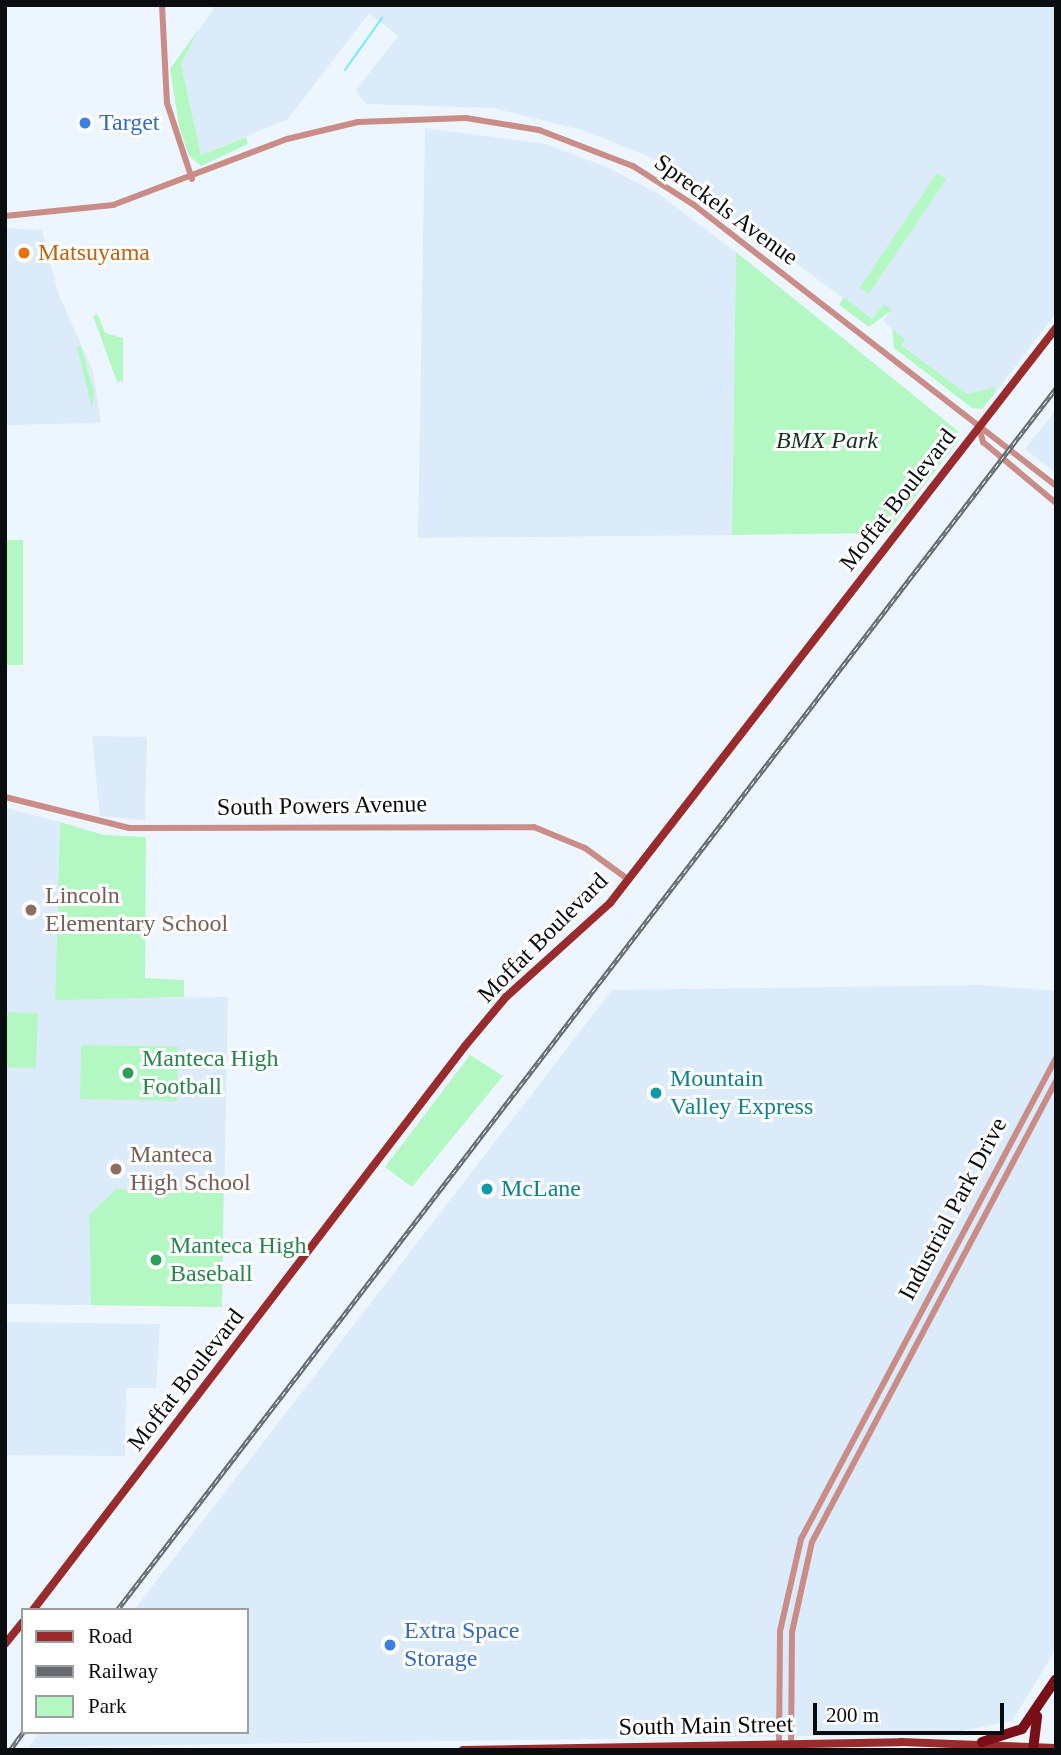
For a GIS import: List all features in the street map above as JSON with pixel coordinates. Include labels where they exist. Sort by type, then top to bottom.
[{"type":"highway","points":[[982,1742],[1022,1729],[1040,1707],[1056,1679]]},
{"type":"highway","points":[[1032,1749],[1040,1707]]},
{"type":"main road","name":"Moffat Boulevard","points":[[35,1608],[465,1046],[506,997],[629,880],[1056,328]]},
{"type":"main road","points":[[5,1644],[21,1624]]},
{"type":"main road","name":"South Main Street","points":[[463,1750],[791,1747],[901,1742],[951,1746],[982,1742],[1032,1749],[1056,1748]]},
{"type":"main road","points":[[890,1750],[901,1742]]},
{"type":"street","points":[[162,5],[167,103],[192,179]]},
{"type":"street","name":"Spreckels Avenue","points":[[5,216],[113,205],[192,179],[287,139],[392,117],[498,121],[571,140],[633,166],[694,205],[979,427]]},
{"type":"street","points":[[979,427],[1056,486]]},
{"type":"street","points":[[979,427],[983,442],[1056,503]]},
{"type":"street","name":"South Powers Avenue","points":[[5,797],[122,827],[534,827],[585,848],[629,880]]},
{"type":"street","name":"Industrial Park Drive","points":[[779,1747],[780,1631],[789,1573],[859,1428],[1056,1058]]},
{"type":"street","name":"Industrial Park Drive","points":[[791,1747],[792,1632],[800,1577],[812,1542],[1056,1081]]},
{"type":"street","points":[[886,1378],[896,1384]]},
{"type":"street","points":[[859,1428],[870,1434]]},
{"type":"shaded area","points":[[216,5],[1056,5],[1056,313],[995,393],[995,387],[967,394],[900,344],[904,339],[883,321],[891,310],[884,304],[872,319],[650,157],[582,130],[493,108],[366,104],[356,90],[398,36],[369,13],[288,119],[201,155],[180,59]]},
{"type":"shaded area","points":[[425,128],[546,144],[609,168],[659,194],[736,252],[732,535],[418,538]]},
{"type":"shaded area","points":[[5,228],[42,230],[58,293],[93,371],[101,423],[5,425]]},
{"type":"shaded area","points":[[1056,410],[1056,473],[1025,449]]},
{"type":"shaded area","points":[[92,736],[147,737],[145,820],[100,816]]},
{"type":"shaded area","name":"Manteca High School","points":[[5,808],[60,822],[55,999],[228,997],[222,1307],[5,1304]]},
{"type":"shaded area","points":[[981,985],[1056,991],[1056,1649],[1012,1721],[945,1734],[29,1747],[39,1734],[248,1734],[248,1608],[136,1608],[612,990]]},
{"type":"shaded area","points":[[5,1322],[160,1324],[156,1388],[126,1388],[125,1456],[5,1455]]},
{"type":"green space","points":[[200,27],[181,64],[201,155],[246,137],[248,144],[201,166],[189,156],[179,126],[170,69]]},
{"type":"green space","points":[[937,173],[946,179],[869,294],[860,287]]},
{"type":"green space","name":"BMX Park","points":[[736,252],[958,431],[959,440],[887,533],[732,535]]},
{"type":"green space","points":[[844,297],[872,319],[884,304],[892,310],[869,327],[839,305]]},
{"type":"green space","points":[[98,315],[105,333],[123,338],[123,381],[117,382],[93,316]]},
{"type":"green space","points":[[892,329],[905,339],[901,345],[967,394],[995,387],[995,393],[982,409],[972,408],[894,348]]},
{"type":"green space","points":[[81,346],[94,392],[92,408],[77,347]]},
{"type":"green space","points":[[5,540],[23,540],[23,665],[5,665]]},
{"type":"green space","points":[[60,822],[104,835],[146,837],[145,978],[184,980],[184,997],[55,1000]]},
{"type":"green space","points":[[5,1012],[38,1013],[36,1068],[5,1067]]},
{"type":"green space","name":"Manteca High Football","points":[[81,1045],[178,1047],[177,1101],[80,1099]]},
{"type":"green space","points":[[470,1055],[503,1076],[412,1187],[385,1167]]},
{"type":"green space","name":"Manteca High Baseball","points":[[116,1189],[223,1191],[222,1307],[91,1305],[89,1215]]},
{"type":"waterway","points":[[345,70],[382,18]]},
{"type":"railway","points":[[119,1608],[1056,388]]},
{"type":"railway","points":[[10,1750],[22,1734]]},
{"type":"place","name":"Target","points":[[85,123]]},
{"type":"place","name":"Matsuyama","points":[[24,253]]},
{"type":"place","name":"Lincoln Elementary School","points":[[31,910]]},
{"type":"place","name":"Manteca High Football","points":[[128,1073]]},
{"type":"place","name":"Mountain Valley Express","points":[[656,1093]]},
{"type":"place","name":"Manteca High School","points":[[116,1169]]},
{"type":"place","name":"McLane","points":[[487,1189]]},
{"type":"place","name":"Manteca High Baseball","points":[[156,1260]]},
{"type":"place","name":"Extra Space Storage","points":[[390,1645]]}]
